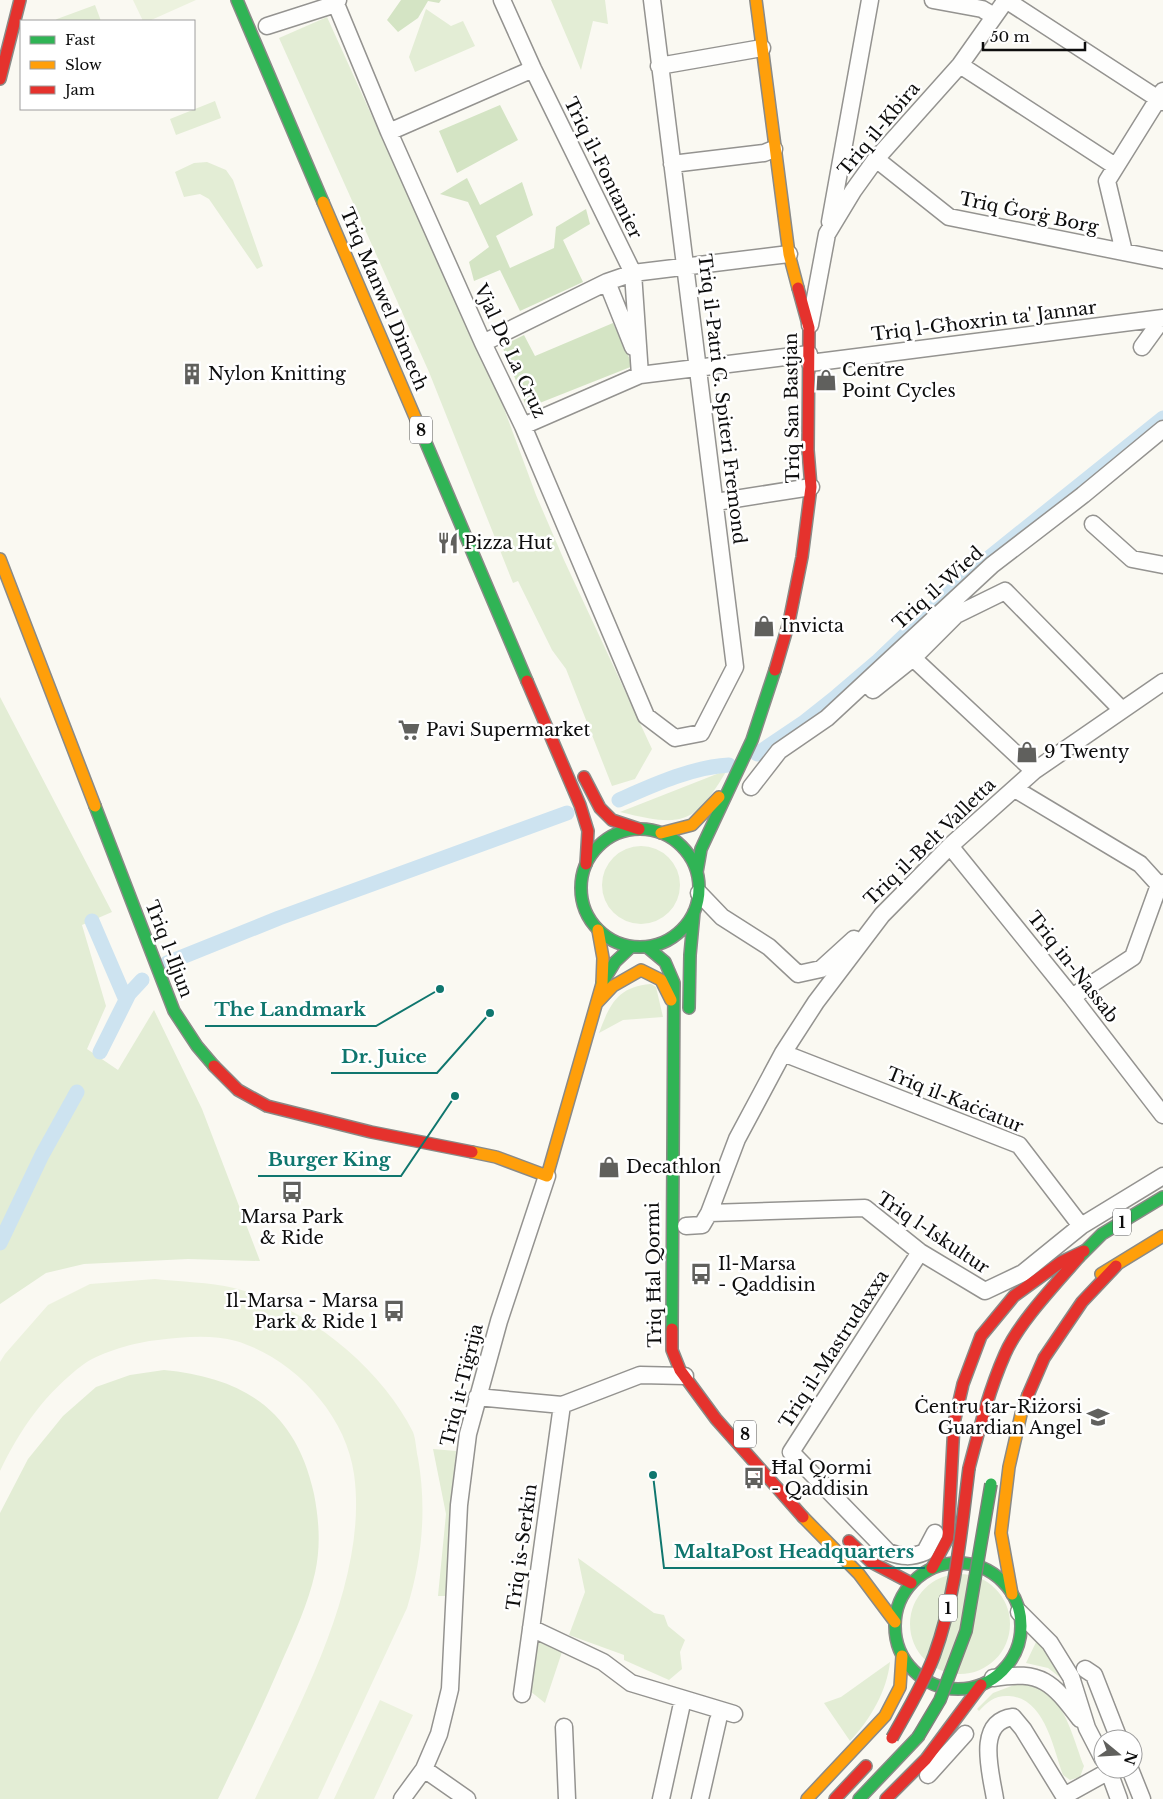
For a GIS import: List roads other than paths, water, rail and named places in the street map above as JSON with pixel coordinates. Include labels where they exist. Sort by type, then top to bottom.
[{"type":"main road","points":[[0,79],[20,0]]},
{"type":"main road","name":"Triq Manwel Dimech","points":[[237,0],[580,805],[588,831],[586,864]]},
{"type":"main road","name":"Triq San Bastjan","points":[[697,872],[701,849],[752,740],[789,622],[802,557],[811,487],[808,450],[809,328],[789,254],[756,0]]},
{"type":"main road","name":"Triq l-Iljun","points":[[0,560],[174,1011],[197,1046],[223,1076],[238,1090],[267,1106],[371,1132],[496,1157],[547,1176]]},
{"type":"main road","name":"8","points":[[580,768],[592,795],[612,820],[639,829],[661,833],[677,842],[689,855],[697,872],[698,893],[694,912],[690,955],[689,1022]]},
{"type":"main road","name":"Triq San Bastjan","points":[[661,833],[692,826],[714,804],[734,778]]},
{"type":"main road","name":"8","points":[[639,829],[623,832],[608,838],[595,850],[586,864],[581,881],[582,900],[588,917],[598,930],[613,941],[631,947],[647,947],[672,937],[683,929],[694,912]]},
{"type":"main road","name":"Triq it-Tiġrija","points":[[547,1176],[566,1102],[602,984],[603,958],[598,930]]},
{"type":"main road","name":"Triq it-Tiġrija","points":[[602,984],[615,962],[631,947]]},
{"type":"main road","name":"Triq Ħal Qormi","points":[[647,947],[662,956],[669,968],[674,983],[672,1350],[680,1370],[716,1419],[790,1503],[860,1574],[895,1622]]},
{"type":"main road","points":[[597,1003],[613,986],[641,970],[655,974],[668,987],[673,1006]]},
{"type":"main road","name":"1","points":[[888,1742],[933,1658],[943,1629],[956,1569],[969,1468],[978,1432],[1005,1353],[1029,1316],[1084,1251],[1102,1234],[1163,1197]]},
{"type":"main road","name":"1","points":[[1082,1282],[1116,1266],[1163,1236]]},
{"type":"main road","points":[[932,1568],[948,1538],[954,1423],[963,1384],[980,1336],[1014,1296],[1060,1262],[1084,1251]]},
{"type":"main road","points":[[1012,1594],[1001,1533],[1009,1466],[1022,1410],[1044,1358],[1082,1302],[1116,1266]]},
{"type":"main road","name":"8","points":[[705,1383],[730,1419],[757,1446]]},
{"type":"main road","name":"1","points":[[859,1799],[918,1736],[940,1700],[966,1631],[992,1480]]},
{"type":"main road","points":[[844,1535],[871,1562],[911,1583]]},
{"type":"main road","name":"8","points":[[948,1563],[966,1563],[983,1568],[998,1577],[1012,1594],[1019,1612],[1021,1630],[1018,1645],[1011,1660],[987,1681],[964,1689],[940,1686],[918,1675],[902,1656],[896,1640],[895,1622],[900,1601],[911,1583],[932,1568],[948,1563]]},
{"type":"main road","points":[[807,1799],[885,1716],[900,1687],[902,1656]]},
{"type":"main road","points":[[886,1799],[901,1786],[939,1745],[960,1711],[987,1681]]},
{"type":"main road","points":[[835,1799],[872,1759]]},
{"type":"street","name":"Triq il-Fontanier","points":[[502,0],[533,70],[633,274],[639,368]]},
{"type":"street","name":"Triq il-Patri G. Spiteri Fremond","points":[[646,716],[675,738],[701,733],[735,667],[716,502],[652,0]]},
{"type":"street","points":[[827,234],[870,0]]},
{"type":"street","points":[[933,0],[982,9],[994,16]]},
{"type":"street","points":[[1006,0],[1161,97],[1115,166],[1108,181],[1124,252]]},
{"type":"street","name":"Triq il-Kbira","points":[[809,328],[827,234],[853,191],[876,159],[960,65],[1006,0]]},
{"type":"street","points":[[267,26],[337,2]]},
{"type":"street","name":"Vjal De La Cruz","points":[[337,2],[389,132],[483,343],[523,426],[646,716]]},
{"type":"street","points":[[659,66],[762,48]]},
{"type":"street","points":[[960,65],[1115,166]]},
{"type":"street","points":[[389,132],[533,70]]},
{"type":"street","points":[[672,164],[764,153],[774,150]]},
{"type":"street","name":"Triq Ġorġ Borg","points":[[876,159],[949,218],[1163,260]]},
{"type":"street","points":[[483,343],[608,282],[633,274],[789,254]]},
{"type":"street","points":[[608,282],[639,368]]},
{"type":"street","points":[[1142,347],[1163,318]]},
{"type":"street","name":"Triq l-Għoxrin ta' Jannar","points":[[523,426],[639,368],[809,358],[1163,318]]},
{"type":"street","name":"Triq il-Wied","points":[[751,787],[779,751],[827,718],[992,566],[1163,429]]},
{"type":"street","points":[[716,502],[811,487]]},
{"type":"street","points":[[1093,524],[1132,560],[1163,565]]},
{"type":"street","points":[[873,690],[913,658],[956,615],[1005,592],[1121,709]]},
{"type":"street","points":[[913,658],[1034,771]]},
{"type":"street","name":"Triq il-Belt Valletta","points":[[709,1213],[737,1139],[783,1053],[816,1002],[882,914],[950,846],[1034,771],[1121,709],[1163,682]]},
{"type":"street","points":[[1015,789],[1140,864],[1161,884],[1133,957],[1072,997]]},
{"type":"street","name":"Triq in-Nassab","points":[[950,846],[1072,997],[1163,1115]]},
{"type":"street","points":[[698,893],[722,918],[769,947],[798,974],[821,969],[882,914]]},
{"type":"street","name":"Triq il-Kaċċatur","points":[[783,1053],[1020,1146],[1081,1226]]},
{"type":"street","name":"Triq it-Tiġrija","points":[[402,1799],[424,1769],[439,1734],[450,1689],[459,1505],[468,1434],[514,1272],[547,1176]]},
{"type":"street","points":[[1081,1226],[1163,1176]]},
{"type":"street","name":"Triq l-Iskultur","points":[[709,1213],[865,1208],[920,1252],[984,1291],[1024,1273],[1081,1226]]},
{"type":"street","points":[[686,1226],[702,1225],[709,1213]]},
{"type":"street","name":"Triq il-Mastrudaxxa","points":[[920,1252],[791,1452],[888,1552],[900,1556],[913,1557],[925,1552],[934,1539],[940,1475]]},
{"type":"street","points":[[477,1397],[562,1405],[640,1375],[685,1376]]},
{"type":"street","name":"Triq is-Serkin","points":[[522,1694],[562,1405]]},
{"type":"street","points":[[1019,1612],[1050,1643],[1072,1676],[1087,1728]]},
{"type":"street","points":[[531,1628],[603,1662],[631,1682],[734,1714]]},
{"type":"street","points":[[1085,1669],[1094,1676],[1115,1729]]},
{"type":"street","points":[[987,1681],[1018,1674],[1038,1678],[1058,1689],[1087,1728],[1093,1739]]},
{"type":"street","points":[[661,1799],[683,1698]]},
{"type":"street","points":[[995,1799],[987,1746],[993,1727],[1003,1718],[1013,1717],[1023,1729],[1065,1797],[1093,1776]]},
{"type":"street","points":[[700,1799],[718,1720]]},
{"type":"street","points":[[564,1728],[567,1799]]},
{"type":"street","points":[[905,1799],[965,1734]]},
{"type":"street","points":[[424,1769],[467,1799]]},
{"type":"street","points":[[1112,1779],[1119,1799]]},
{"type":"street","points":[[1134,1779],[1142,1799]]},
{"type":"waterway","points":[[757,754],[803,723],[837,696],[878,661],[970,573],[1163,418]]},
{"type":"waterway","points":[[619,800],[687,773],[715,766],[729,765]]},
{"type":"waterway","points":[[167,963],[279,918],[567,813]]},
{"type":"waterway","points":[[92,921],[126,1000]]},
{"type":"waterway","points":[[100,1052],[129,994],[142,980]]},
{"type":"waterway","points":[[0,1243],[42,1155],[77,1092]]},
{"type":"place","name":"Nylon Knitting","points":[[192,374]]},
{"type":"place","name":"Centre Point Cycles","points":[[826,380]]},
{"type":"place","name":"Pizza Hut","points":[[448,543]]},
{"type":"place","name":"Invicta","points":[[764,626]]},
{"type":"place","name":"Pavi Supermarket","points":[[409,730]]},
{"type":"place","name":"9 Twenty","points":[[1027,752]]},
{"type":"place","name":"The Landmark","points":[[440,989]]},
{"type":"place","name":"Dr. Juice","points":[[490,1013]]},
{"type":"place","name":"Burger King","points":[[455,1096]]},
{"type":"place","name":"Decathlon","points":[[609,1167]]},
{"type":"place","name":"Marsa Park & Ride","points":[[292,1192]]},
{"type":"place","name":"Il-Marsa - Qaddisin","points":[[701,1274]]},
{"type":"place","name":"Il-Marsa - Marsa Park & Ride 1","points":[[394,1311]]},
{"type":"place","name":"Ċentru tar-Riżorsi Guardian Angel","points":[[1098,1417]]},
{"type":"place","name":"MaltaPost Headquarters","points":[[653,1475]]},
{"type":"place","name":"Ħal Qormi - Qaddisin","points":[[754,1478]]}]
